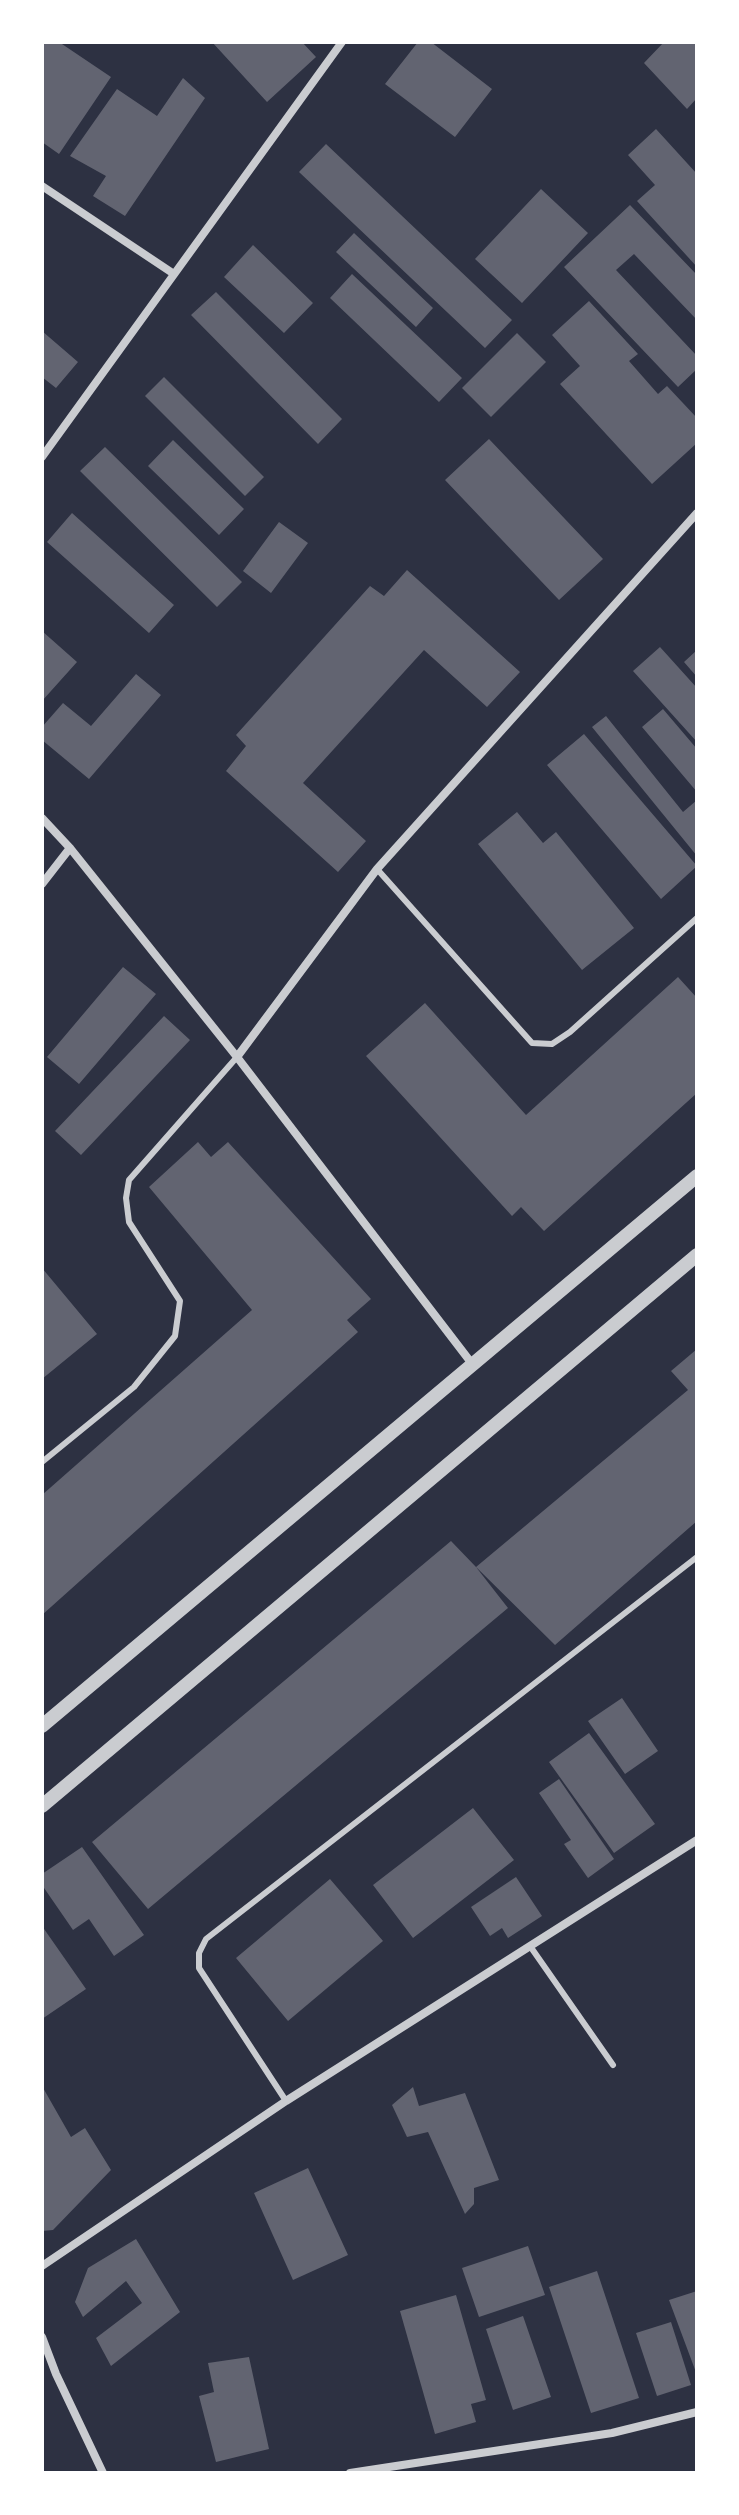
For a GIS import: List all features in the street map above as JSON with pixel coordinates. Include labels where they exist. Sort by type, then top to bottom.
[{"type":"street","points":[[42,457],[342,42]]},
{"type":"street","points":[[42,186],[174,274]]},
{"type":"street","points":[[237,1057],[377,869],[697,513]]},
{"type":"street","points":[[42,818],[70,848],[237,1057],[473,1365]]},
{"type":"street","points":[[42,884],[70,848]]},
{"type":"street","points":[[42,1726],[697,1176]]},
{"type":"street","points":[[42,1806],[697,1255]]},
{"type":"street","points":[[42,2266],[286,2101],[697,1840]]},
{"type":"street","points":[[42,2337],[103,2473]]},
{"type":"street","points":[[350,2473],[612,2433],[697,2412]]},
{"type":"lane","points":[[377,869],[532,1043],[552,1044],[570,1032],[697,918]]},
{"type":"lane","points":[[42,1462],[134,1387],[175,1336],[180,1301],[129,1222],[126,1198],[129,1180],[237,1057]]},
{"type":"lane","points":[[286,2101],[199,1968],[199,1953],[206,1939],[697,1557]]},
{"type":"lane","points":[[530,1946],[613,2065]]},
{"type":"building","points":[[45,42],[59,42],[111,77],[59,154],[42,142],[42,46]]},
{"type":"building","points":[[212,42],[302,42],[316,57],[267,102]]},
{"type":"building","points":[[418,42],[431,42],[492,89],[455,137],[385,84]]},
{"type":"building","points":[[664,42],[697,42],[697,98],[687,109],[644,63]]},
{"type":"building","points":[[183,78],[205,98],[125,216],[93,196],[106,176],[70,156],[117,89],[157,116]]},
{"type":"building","points":[[656,129],[697,174],[697,267],[637,201],[655,185],[628,155]]},
{"type":"building","points":[[326,144],[512,320],[485,348],[299,172]]},
{"type":"building","points":[[541,189],[588,233],[522,303],[475,259]]},
{"type":"building","points":[[630,205],[697,275],[697,320],[634,254],[616,270],[697,356],[697,369],[678,387],[564,267]]},
{"type":"building","points":[[354,233],[433,308],[416,327],[336,252]]},
{"type":"building","points":[[253,245],[313,303],[284,333],[224,277]]},
{"type":"building","points":[[352,274],[462,378],[439,402],[330,298]]},
{"type":"building","points":[[216,292],[342,419],[318,444],[191,315]]},
{"type":"building","points":[[589,301],[638,354],[629,361],[658,394],[667,386],[697,418],[697,443],[652,484],[560,384],[580,366],[552,335]]},
{"type":"building","points":[[42,331],[78,362],[56,388],[42,377]]},
{"type":"building","points":[[517,333],[546,362],[491,417],[462,388]]},
{"type":"building","points":[[164,377],[264,477],[245,496],[145,396]]},
{"type":"building","points":[[489,439],[603,559],[559,600],[445,480]]},
{"type":"building","points":[[173,440],[244,509],[219,535],[148,466]]},
{"type":"building","points":[[105,447],[242,582],[217,607],[80,471]]},
{"type":"building","points":[[72,513],[174,605],[149,633],[47,542]]},
{"type":"building","points":[[279,522],[308,543],[271,593],[243,571]]},
{"type":"building","points":[[407,570],[520,672],[487,707],[424,650],[303,783],[366,841],[338,872],[226,771],[246,746],[236,735],[370,586],[384,596]]},
{"type":"building","points":[[42,631],[77,662],[42,701]]},
{"type":"building","points":[[660,647],[697,688],[697,742],[633,671]]},
{"type":"building","points":[[697,650],[697,677],[684,662]]},
{"type":"building","points":[[136,674],[161,695],[89,779],[42,740],[42,727],[63,703],[91,726]]},
{"type":"building","points":[[663,709],[697,749],[697,792],[642,727]]},
{"type":"building","points":[[606,716],[683,812],[697,800],[697,856],[592,727]]},
{"type":"building","points":[[584,734],[697,866],[661,899],[547,765]]},
{"type":"building","points":[[517,812],[543,843],[556,832],[634,928],[582,970],[478,844]]},
{"type":"building","points":[[123,967],[156,994],[79,1084],[47,1057]]},
{"type":"building","points":[[678,977],[697,998],[697,1093],[544,1231],[521,1207],[512,1216],[366,1056],[425,1003],[526,1115]]},
{"type":"building","points":[[164,1016],[190,1040],[81,1155],[55,1131]]},
{"type":"building","points":[[198,1142],[211,1157],[228,1142],[371,1299],[347,1320],[358,1332],[42,1615],[42,1495],[252,1310],[149,1187]]},
{"type":"building","points":[[42,1268],[97,1334],[42,1379]]},
{"type":"building","points":[[697,1349],[697,1521],[555,1645],[476,1567],[688,1390],[671,1371]]},
{"type":"building","points":[[451,1541],[508,1608],[148,1909],[92,1842]]},
{"type":"building","points":[[622,1698],[658,1751],[625,1774],[588,1721]]},
{"type":"building","points":[[589,1733],[655,1824],[614,1853],[549,1762]]},
{"type":"building","points":[[559,1779],[614,1859],[588,1878],[564,1844],[571,1840],[539,1793]]},
{"type":"building","points":[[473,1808],[514,1860],[413,1938],[373,1885]]},
{"type":"building","points":[[82,1847],[144,1935],[114,1956],[89,1919],[73,1930],[42,1885],[42,1874]]},
{"type":"building","points":[[516,1877],[542,1916],[508,1938],[502,1928],[490,1936],[471,1907]]},
{"type":"building","points":[[330,1879],[383,1941],[288,2021],[236,1958]]},
{"type":"building","points":[[42,1926],[86,1989],[42,2019]]},
{"type":"building","points":[[42,2086],[71,2137],[85,2128],[111,2170],[53,2230],[42,2231]]},
{"type":"building","points":[[413,2087],[419,2106],[465,2093],[499,2180],[474,2188],[474,2204],[465,2214],[428,2132],[407,2137],[392,2105]]},
{"type":"building","points":[[308,2168],[348,2255],[293,2280],[254,2193]]},
{"type":"building","points":[[136,2239],[180,2312],[111,2366],[96,2338],[142,2303],[126,2281],[83,2317],[75,2302],[88,2268]]},
{"type":"building","points":[[528,2246],[545,2295],[479,2317],[462,2268]]},
{"type":"building","points":[[597,2271],[639,2398],[591,2413],[549,2287]]},
{"type":"building","points":[[697,2291],[697,2375],[669,2300]]},
{"type":"building","points":[[456,2295],[486,2400],[471,2404],[476,2422],[435,2434],[400,2311]]},
{"type":"building","points":[[523,2316],[551,2397],[513,2410],[486,2329]]},
{"type":"building","points":[[671,2322],[691,2385],[657,2396],[636,2333]]},
{"type":"building","points":[[249,2357],[269,2449],[216,2462],[199,2396],[214,2392],[208,2363]]}]
